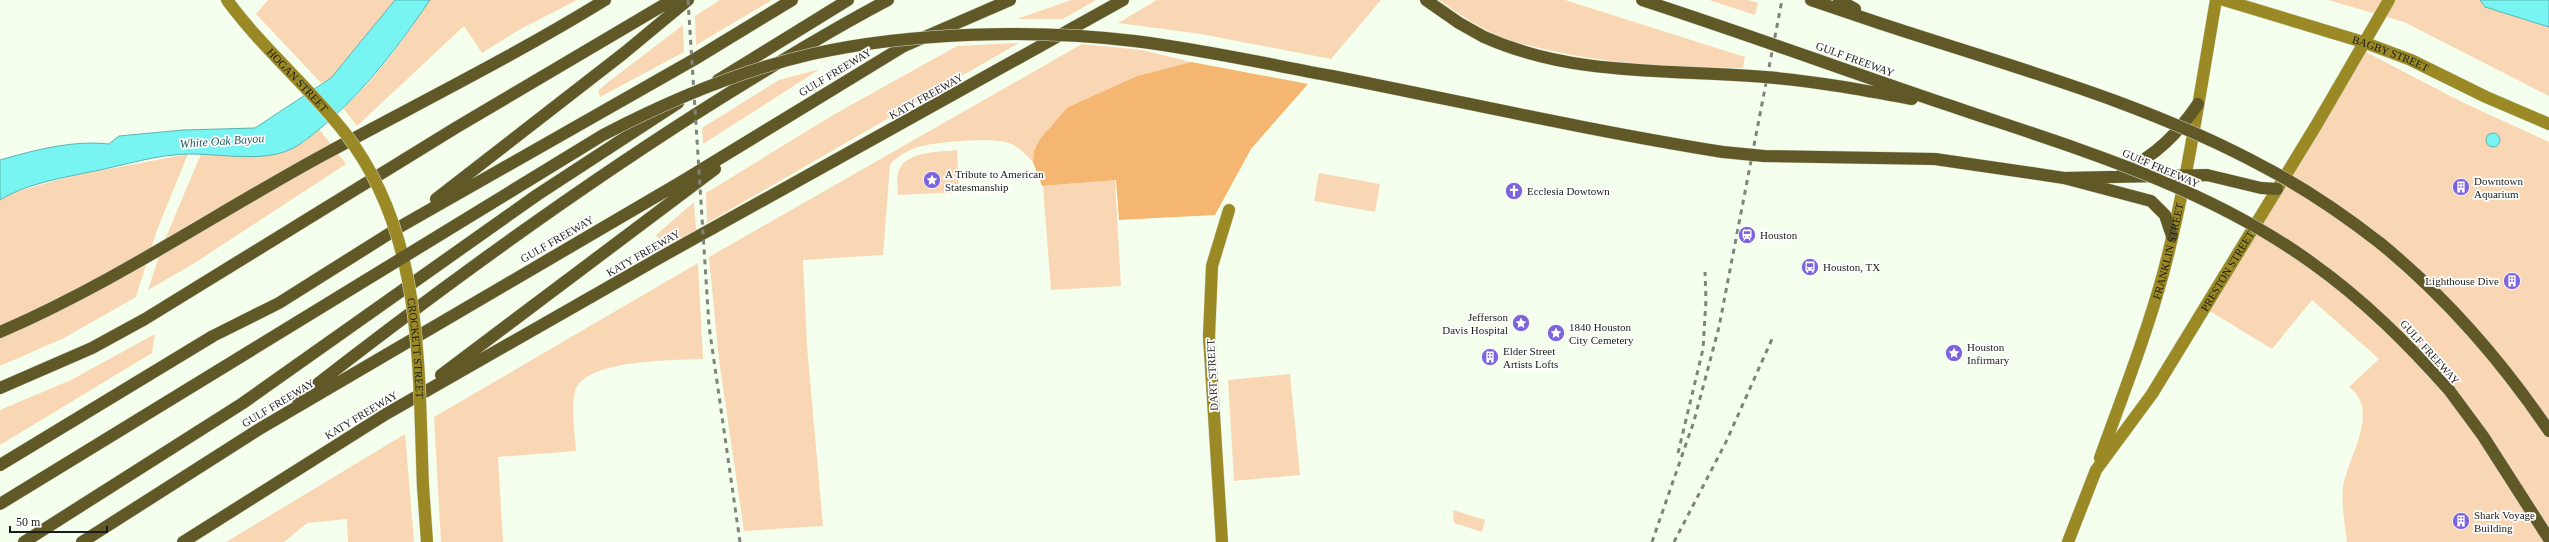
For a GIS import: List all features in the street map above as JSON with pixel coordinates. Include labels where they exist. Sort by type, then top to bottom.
[{"type":"highway","points":[[0,332],[83,294],[325,154],[494,64],[605,0]]},
{"type":"highway","points":[[0,388],[92,348],[186,296],[457,127],[672,0]]},
{"type":"highway","points":[[403,225],[624,53],[688,0]]},
{"type":"highway","points":[[0,465],[213,336],[279,303],[403,225],[695,59],[792,0]]},
{"type":"highway","points":[[24,542],[169,452],[243,403],[537,195],[670,108],[848,0]]},
{"type":"highway","points":[[261,428],[382,333],[565,199],[770,68],[888,0]]},
{"type":"highway","name":"GULF FREEWAY","points":[[82,542],[261,428],[904,46],[1010,0]]},
{"type":"highway","name":"KATY FREEWAY","points":[[183,542],[386,414],[661,257],[1123,0]]},
{"type":"highway","points":[[1426,0],[1458,23],[1484,37],[1507,47],[1542,57],[1637,72],[1763,77],[1823,83],[1944,104]]},
{"type":"highway","name":"GULF FREEWAY","points":[[1642,0],[2124,165],[2172,185],[2243,220],[2311,262],[2384,321],[2449,390],[2488,442],[2549,539]]},
{"type":"highway","points":[[1811,0],[2130,107],[2220,144],[2307,191],[2380,243],[2441,298],[2508,373],[2549,431]]},
{"type":"highway","points":[[1839,0],[1879,23]]},
{"type":"highway","points":[[0,504],[603,135],[649,111],[703,88],[812,54],[857,46],[915,40],[1010,34],[1133,41],[1266,63],[1723,152],[1764,156],[1927,159],[2064,178],[2089,179],[2186,177],[2207,175],[2261,188],[2277,189]]},
{"type":"highway","points":[[2089,179],[2116,174],[2138,164],[2162,147],[2176,133],[2198,104]]},
{"type":"highway","points":[[386,414],[556,291],[775,124]]},
{"type":"highway","points":[[2064,178],[2150,201],[2165,215],[2172,236]]},
{"type":"street","name":"HOGAN STREET","points":[[227,0],[250,28],[304,85],[346,134],[365,163]]},
{"type":"street","name":"FRANKLIN STREET","points":[[2096,470],[2152,312],[2172,236],[2186,177],[2216,0]]},
{"type":"street","name":"BAGBY STREET","points":[[2224,0],[2363,42],[2411,60],[2486,97],[2549,124]]},
{"type":"street","name":"PRESTON STREET","points":[[2068,542],[2096,470],[2152,394],[2277,189],[2389,0]]},
{"type":"street","name":"CROCKETT STREET","points":[[365,163],[379,185],[388,207],[400,240],[408,274],[418,361],[423,486],[427,542]]},
{"type":"street","name":"DART STREET","points":[[1222,542],[1210,336],[1212,266],[1228,210]]},
{"type":"shaded area","points":[[268,0],[395,0],[331,78],[321,83],[256,14]]},
{"type":"shaded area","points":[[430,0],[577,0],[517,31],[482,53],[464,26],[357,126],[343,108],[368,84],[400,43]]},
{"type":"shaded area","points":[[720,0],[772,0],[696,45],[695,16]]},
{"type":"shaded area","points":[[1071,0],[1096,0],[1063,19],[1017,19]]},
{"type":"shaded area","points":[[1157,0],[1381,0],[1331,59],[1201,34],[1118,23]]},
{"type":"shaded area","points":[[1439,0],[1565,0],[1745,57],[1743,68],[1651,65],[1561,53],[1521,44],[1499,36],[1468,20]]},
{"type":"shaded area","points":[[1709,0],[1748,0],[1758,3],[1755,15]]},
{"type":"shaded area","points":[[2328,0],[2480,0],[2485,7],[2549,27],[2549,96],[2404,22]]},
{"type":"shaded area","points":[[683,25],[684,52],[600,97],[598,91],[607,83]]},
{"type":"shaded area","points":[[1019,43],[707,223],[706,193],[833,115],[957,46]]},
{"type":"shaded area","points":[[1082,44],[1142,50],[1191,62],[1137,76],[1068,107],[1059,119],[1051,126],[1034,151],[1033,162],[1019,148],[1012,144],[1001,141],[976,140],[947,142],[915,148],[904,153],[892,162],[890,165],[883,255],[803,260],[807,346],[823,526],[744,531],[719,360],[709,257]]},
{"type":"shaded area","name":"Downtown Aquarium","points":[[2364,51],[2462,102],[2549,142],[2549,542],[2347,542],[2343,507],[2343,487],[2356,448],[2362,421],[2362,408],[2358,397],[2349,387],[2379,359],[2312,300],[2272,349],[2208,310]]},
{"type":"shaded area","points":[[1191,62],[1308,84],[1251,149],[1215,215],[1119,220],[1116,180],[1042,186],[1033,162],[1034,151],[1040,139],[1068,107],[1137,76]]},
{"type":"shaded area","points":[[820,69],[703,144],[702,128],[779,80]]},
{"type":"shaded area","points":[[319,129],[346,164],[193,264],[148,290],[163,244],[201,154],[277,154],[303,143]]},
{"type":"shaded area","points":[[957,150],[959,192],[898,195],[898,173],[903,164],[909,159],[933,152]]},
{"type":"shaded area","points":[[188,154],[157,230],[136,297],[64,338],[0,366],[0,200],[11,193],[72,176]]},
{"type":"shaded area","points":[[1319,173],[1380,184],[1375,212],[1314,201]]},
{"type":"shaded area","points":[[1115,180],[1121,286],[1051,290],[1043,186]]},
{"type":"shaded area","points":[[694,202],[696,230],[664,248],[656,235]]},
{"type":"shaded area","points":[[698,263],[703,359],[653,361],[612,367],[594,373],[581,381],[575,392],[574,399],[573,414],[576,451],[498,457],[503,542],[441,542],[434,417]]},
{"type":"shaded area","points":[[155,334],[152,353],[0,445],[0,410],[71,380]]},
{"type":"shaded area","points":[[1290,374],[1300,475],[1234,481],[1228,380]]},
{"type":"shaded area","points":[[405,434],[414,542],[348,542],[347,519],[307,523],[284,542],[226,542]]},
{"type":"shaded area","points":[[1453,510],[1485,520],[1482,532],[1454,523]]},
{"type":"water","name":"White Oak Bayou","points":[[395,0],[430,0],[396,48],[371,78],[330,120],[292,149],[277,154],[257,157],[178,154],[154,158],[33,185],[10,194],[0,200],[0,160],[40,149],[67,145],[81,143],[109,144],[119,136],[183,130],[255,128],[331,78]]},
{"type":"water","points":[[2480,0],[2549,0],[2549,27],[2485,7]]},
{"type":"water","points":[[2490,133],[2496,133],[2500,137],[2500,143],[2496,147],[2490,147],[2486,143],[2486,137]]},
{"type":"railway","points":[[688,0],[709,326],[740,542]]},
{"type":"railway","points":[[1652,542],[1694,421],[1719,327],[1782,0]]},
{"type":"railway","points":[[1678,453],[1703,349],[1706,300],[1705,272]]},
{"type":"railway","points":[[1674,542],[1726,442],[1772,339]]},
{"type":"place","name":"A Tribute to American Statesmanship","points":[[932,180]]},
{"type":"place","name":"Downtown Aquarium","points":[[2461,187]]},
{"type":"place","name":"Ecclesia Dowtown","points":[[1514,191]]},
{"type":"place","name":"Houston","points":[[1747,235]]},
{"type":"place","name":"Houston, TX","points":[[1810,267]]},
{"type":"place","name":"Lighthouse Dive","points":[[2512,281]]},
{"type":"place","name":"Jefferson Davis Hospital","points":[[1521,323]]},
{"type":"place","name":"1840 Houston City Cemetery","points":[[1556,333]]},
{"type":"place","name":"Houston Infirmary","points":[[1954,353]]},
{"type":"place","name":"Elder Street Artists Lofts","points":[[1490,357]]},
{"type":"place","name":"Shark Voyage Building","points":[[2461,521]]}]
